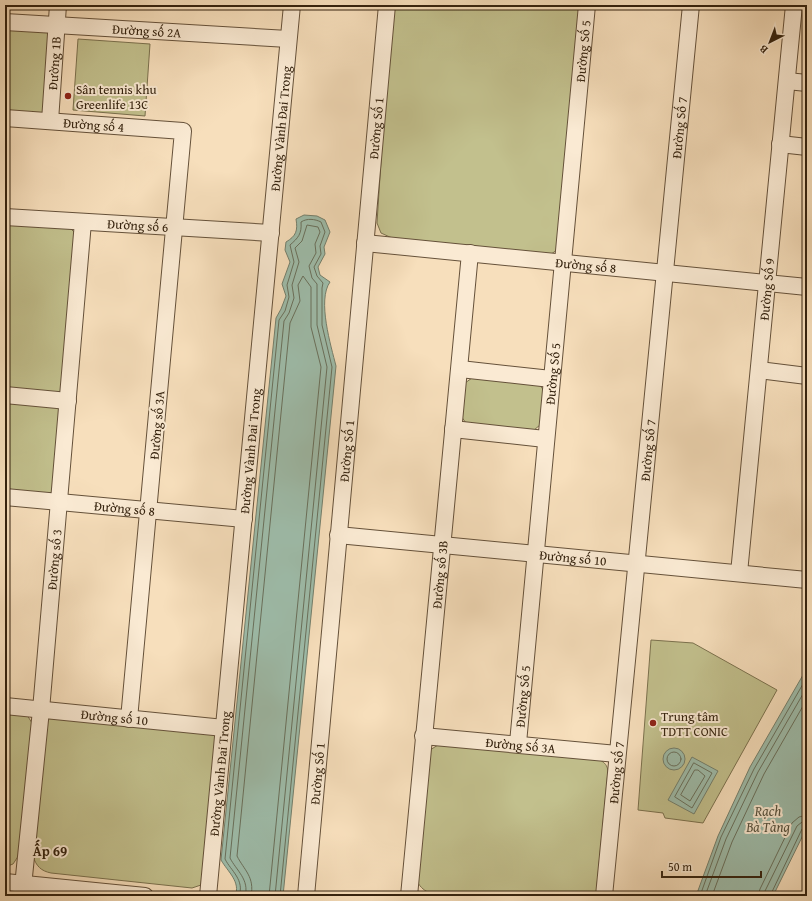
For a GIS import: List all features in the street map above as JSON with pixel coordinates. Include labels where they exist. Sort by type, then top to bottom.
[{"type":"street","name":"Đường 1B","points":[[50,122],[58,5]]},
{"type":"street","name":"Đường Vành Đai Trong","points":[[208,896],[292,5]]},
{"type":"street","name":"Đường Số 1","points":[[306,896],[387,5]]},
{"type":"street","name":"Đường Số 5","points":[[518,743],[545,439],[564,264],[587,5]]},
{"type":"street","name":"Đường Số 7","points":[[604,896],[617,754],[638,564],[691,5]]},
{"type":"street","name":"Đường Số 9","points":[[739,573],[794,5]]},
{"type":"street","name":"Đường số 2A","points":[[5,22],[288,39]]},
{"type":"street","points":[[786,81],[807,83]]},
{"type":"street","name":"Đường số 4","points":[[5,118],[183,131]]},
{"type":"street","name":"Đường số 3A","points":[[129,719],[183,131]]},
{"type":"street","points":[[780,144],[807,147]]},
{"type":"street","name":"Đường số 6","points":[[5,217],[271,234]]},
{"type":"street","name":"Đường số 3","points":[[22,890],[41,710],[83,222]]},
{"type":"street","name":"Đường số 8","points":[[365,243],[807,287]]},
{"type":"street","name":"Đường số 3B","points":[[409,896],[441,544],[460,369],[470,253]]},
{"type":"street","points":[[460,369],[551,379]]},
{"type":"street","points":[[759,370],[807,376]]},
{"type":"street","points":[[5,395],[68,402]]},
{"type":"street","points":[[453,430],[545,439]]},
{"type":"street","name":"Đường số 8","points":[[5,497],[244,519]]},
{"type":"street","name":"Đường số 10","points":[[338,535],[807,580]]},
{"type":"street","name":"Đường số 10","points":[[5,706],[224,728]]},
{"type":"street","name":"Đường Số 3A","points":[[424,736],[518,743],[617,754]]},
{"type":"street","points":[[5,882],[22,890],[145,896]]},
{"type":"shaded area","points":[[391,5],[583,5],[558,249],[550,255],[392,238],[381,233],[377,223]]},
{"type":"shaded area","points":[[5,26],[47,32],[49,35],[44,110],[42,113],[5,113]]},
{"type":"shaded area","points":[[78,39],[150,44],[145,116],[73,110]]},
{"type":"shaded area","points":[[12,224],[70,228],[76,234],[64,385],[60,393],[5,391],[5,228]]},
{"type":"shaded area","points":[[472,378],[540,385],[544,391],[540,425],[534,430],[466,423],[461,416],[465,383]]},
{"type":"shaded area","points":[[5,400],[60,408],[54,490],[47,495],[5,492]]},
{"type":"shaded area","points":[[651,640],[693,643],[777,690],[703,823],[665,818],[663,813],[638,810]]},
{"type":"shaded area","points":[[5,711],[27,715],[32,723],[19,855],[13,864],[5,867]]},
{"type":"shaded area","points":[[49,717],[214,734],[217,738],[201,885],[192,888],[51,873],[39,868],[33,856],[44,727]]},
{"type":"shaded area","points":[[438,745],[600,760],[604,763],[608,771],[596,896],[448,896],[433,894],[421,887],[416,879],[430,750]]},
{"type":"water","points":[[304,215],[317,216],[325,220],[330,232],[324,247],[325,254],[318,267],[320,275],[330,282],[326,290],[325,311],[328,335],[336,366],[283,896],[235,896],[235,882],[221,860],[276,318],[286,296],[282,284],[290,262],[285,250],[286,242],[296,233],[296,219]]},
{"type":"water","name":"Rạch Bà Tàng","points":[[807,668],[807,827],[773,896],[696,896],[718,836],[750,767]]},
{"type":"water","points":[[674,748],[682,751],[685,759],[682,767],[674,770],[666,767],[663,759],[666,751]]},
{"type":"water","points":[[692,757],[718,771],[694,814],[668,800]]},
{"type":"place","name":"Sân tennis khu Greenlife 13C","points":[[68,96]]},
{"type":"place","name":"Trung tâm TDTT CONIC","points":[[653,723]]},
{"type":"district","name":"Ấp 69","points":[[50,851]]}]
